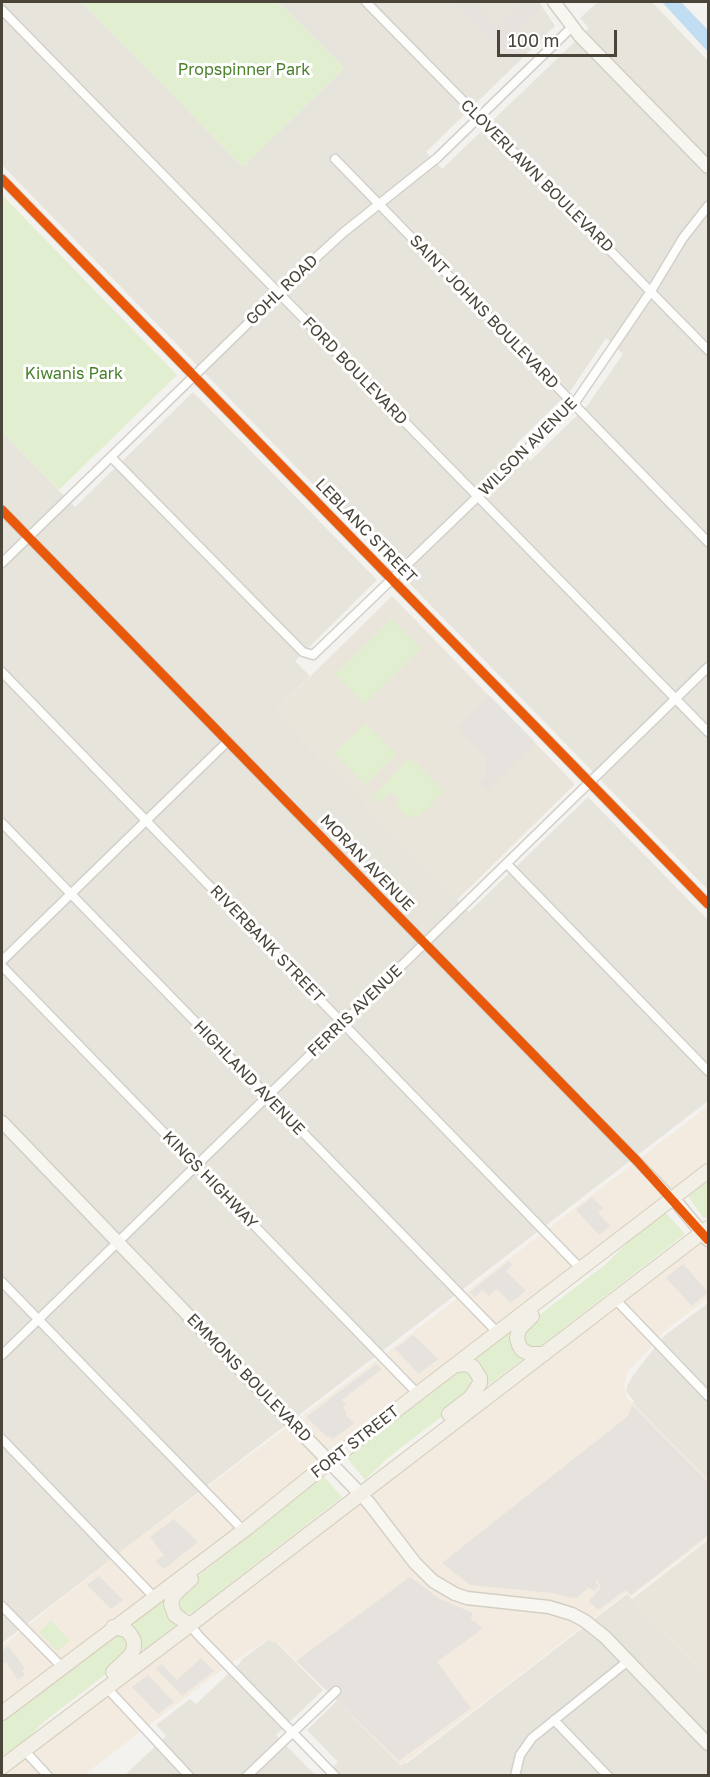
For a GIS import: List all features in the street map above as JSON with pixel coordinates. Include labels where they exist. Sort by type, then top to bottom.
[{"type":"main road","name":"FORT STREET","points":[[2,1713],[245,1529],[330,1461],[708,1171]]},
{"type":"main road","points":[[2,1767],[402,1462],[536,1356],[706,1234]]},
{"type":"main road","points":[[536,1356],[522,1350],[517,1338],[519,1329],[583,1276],[586,1264]]},
{"type":"main road","points":[[402,1462],[412,1443],[479,1387],[480,1378],[477,1370],[470,1364],[457,1365]]},
{"type":"main road","points":[[190,1625],[175,1615],[171,1604],[173,1597],[242,1538],[245,1529]]},
{"type":"main road","points":[[39,1739],[51,1719],[131,1655],[134,1641],[130,1634],[126,1630],[113,1628]]},
{"type":"street","name":"CLOVERLAWN BOULEVARD","points":[[366,2],[708,350]]},
{"type":"street","points":[[554,2],[572,27],[708,167]]},
{"type":"street","name":"FORD BOULEVARD","points":[[2,10],[708,732]]},
{"type":"street","name":"GOHL ROAD","points":[[2,563],[279,292],[328,246],[437,158],[572,27]]},
{"type":"street","name":"SAINT JOHNS BOULEVARD","points":[[335,159],[708,542]]},
{"type":"street","name":"LEBLANC STREET","points":[[2,179],[708,904]]},
{"type":"street","name":"WILSON AVENUE","points":[[111,457],[303,652],[310,656],[318,652],[574,404],[651,291],[683,238],[708,206]]},
{"type":"street","name":"MORAN AVENUE","points":[[2,510],[706,1234]]},
{"type":"street","name":"FERRIS AVENUE","points":[[2,1355],[708,667]]},
{"type":"street","name":"RIVERBANK STREET","points":[[2,672],[344,1023],[586,1264]]},
{"type":"street","points":[[2,964],[70,893],[227,742]]},
{"type":"street","name":"HIGHLAND AVENUE","points":[[2,823],[498,1333]]},
{"type":"street","points":[[507,864],[708,1071]]},
{"type":"street","name":"KINGS HIGHWAY","points":[[2,964],[418,1394]]},
{"type":"street","name":"EMMONS BOULEVARD","points":[[2,1122],[330,1461],[369,1503],[421,1570],[444,1588],[467,1598],[549,1607],[572,1614],[598,1631],[708,1744]]},
{"type":"street","points":[[2,1282],[245,1529]]},
{"type":"street","points":[[615,1299],[708,1396]]},
{"type":"street","points":[[2,1439],[154,1596]]},
{"type":"street","points":[[2,1606],[62,1667]]},
{"type":"street","points":[[190,1625],[335,1776]]},
{"type":"street","points":[[515,1776],[517,1764],[525,1746],[540,1731],[627,1661]]},
{"type":"street","points":[[106,1687],[189,1776]]},
{"type":"street","points":[[247,1776],[336,1691]]},
{"type":"street","points":[[554,1720],[608,1776]]},
{"type":"street","points":[[24,1750],[48,1776]]},
{"type":"shaded area","points":[[2,2],[82,2],[243,167],[344,68],[278,2],[539,2],[555,26],[426,152],[442,169],[589,28],[580,18],[598,2],[652,2],[708,61],[708,890],[2,165]],"holes":[[[606,338],[623,354],[587,406],[530,461],[515,445],[571,390]]]},
{"type":"shaded area","points":[[454,2],[476,2],[497,28],[526,2],[538,2],[542,6],[509,40],[524,56],[515,65]]},
{"type":"shaded area","points":[[193,392],[377,580],[295,661],[310,676],[275,711],[469,912],[588,797],[708,920],[708,1101],[2,1643],[2,432],[75,507]]},
{"type":"shaded area","points":[[392,596],[575,784],[457,900],[275,711]]},
{"type":"shaded area","points":[[490,696],[535,742],[486,791],[479,783],[485,777],[487,758],[458,727]]},
{"type":"shaded area","points":[[708,1106],[708,1171],[2,1713],[2,1646],[115,1556],[382,1356]]},
{"type":"shaded area","points":[[592,1197],[603,1208],[598,1213],[610,1226],[599,1235],[576,1210]]},
{"type":"shaded area","points":[[708,1228],[708,1298],[661,1334],[628,1371],[624,1385],[627,1398],[708,1480],[708,1538],[630,1597],[626,1593],[401,1766],[280,1644],[267,1640],[227,1666],[84,1775],[2,1776],[2,1767]]},
{"type":"shaded area","points":[[509,1261],[512,1265],[506,1271],[526,1291],[510,1303],[497,1289],[489,1296],[482,1290],[475,1297],[470,1292]]},
{"type":"shaded area","points":[[683,1264],[708,1292],[692,1306],[666,1278]]},
{"type":"shaded area","points":[[708,1303],[708,1480],[632,1403],[634,1401],[626,1391],[634,1374],[664,1336]]},
{"type":"shaded area","points":[[413,1335],[438,1359],[419,1374],[395,1349]]},
{"type":"shaded area","points":[[376,1364],[382,1369],[342,1400],[346,1405],[343,1408],[346,1415],[354,1423],[333,1439],[327,1437],[306,1417]]},
{"type":"shaded area","points":[[632,1405],[708,1482],[708,1535],[631,1595],[625,1590],[598,1610],[589,1601],[601,1587],[597,1580],[595,1582],[599,1586],[594,1591],[589,1587],[578,1597],[570,1598],[552,1593],[470,1585],[442,1563],[628,1416]]},
{"type":"shaded area","points":[[174,1519],[198,1542],[164,1569],[156,1561],[164,1555],[150,1537]]},
{"type":"shaded area","points":[[708,1540],[708,1677],[632,1599]]},
{"type":"shaded area","points":[[99,1576],[123,1600],[111,1609],[87,1585]]},
{"type":"shaded area","points":[[410,1577],[440,1599],[473,1613],[472,1621],[475,1621],[482,1629],[437,1662],[471,1708],[399,1761],[296,1661]]},
{"type":"shaded area","points":[[627,1594],[708,1677],[708,1775],[324,1775],[338,1762],[307,1730],[338,1700],[401,1763],[407,1763]]},
{"type":"shaded area","points":[[268,1640],[277,1643],[323,1690],[276,1735],[315,1775],[124,1776],[166,1736],[156,1725],[190,1699],[196,1704],[241,1660]]},
{"type":"shaded area","points":[[8,1646],[25,1668],[22,1670],[25,1675],[18,1680],[7,1663],[2,1663],[2,1651]]},
{"type":"shaded area","points":[[201,1658],[214,1671],[182,1696],[156,1669],[162,1664],[177,1680]]},
{"type":"shaded area","points":[[148,1675],[174,1702],[158,1714],[132,1687]]},
{"type":"green space","name":"Propspinner Park","points":[[82,2],[278,2],[344,68],[243,167]]},
{"type":"green space","name":"Kiwanis Park","points":[[2,195],[177,375],[59,490],[2,432]]},
{"type":"green space","points":[[392,619],[421,649],[364,704],[335,674]]},
{"type":"green space","points":[[366,723],[397,754],[365,785],[334,753]]},
{"type":"green space","points":[[409,758],[414,763],[415,761],[441,789],[441,795],[417,818],[413,815],[408,819],[395,805],[400,800],[392,792],[379,803],[373,797]]},
{"type":"green space","points":[[708,1181],[708,1216],[704,1219],[688,1196]]},
{"type":"green space","points":[[667,1214],[685,1234],[538,1348],[529,1348],[524,1341],[525,1334],[533,1320],[606,1264],[630,1240]]},
{"type":"green space","points":[[509,1333],[513,1351],[522,1360],[487,1386],[483,1369],[474,1360]]},
{"type":"green space","points":[[460,1371],[469,1372],[472,1380],[471,1387],[457,1405],[390,1456],[365,1480],[347,1458]]},
{"type":"green space","points":[[323,1476],[342,1497],[192,1613],[182,1612],[179,1601],[182,1591],[188,1584]]},
{"type":"green space","points":[[164,1598],[165,1609],[177,1624],[143,1651],[137,1631],[130,1624]]},
{"type":"green space","points":[[51,1621],[70,1641],[57,1651],[39,1632]]},
{"type":"green space","points":[[117,1635],[128,1641],[128,1647],[119,1664],[45,1721],[2,1759],[2,1722]]},
{"type":"water","points":[[662,2],[681,2],[708,30],[708,52]]},
{"type":"cycle path","points":[[2,179],[708,904]]},
{"type":"cycle path","points":[[2,510],[637,1161],[708,1240]]}]
